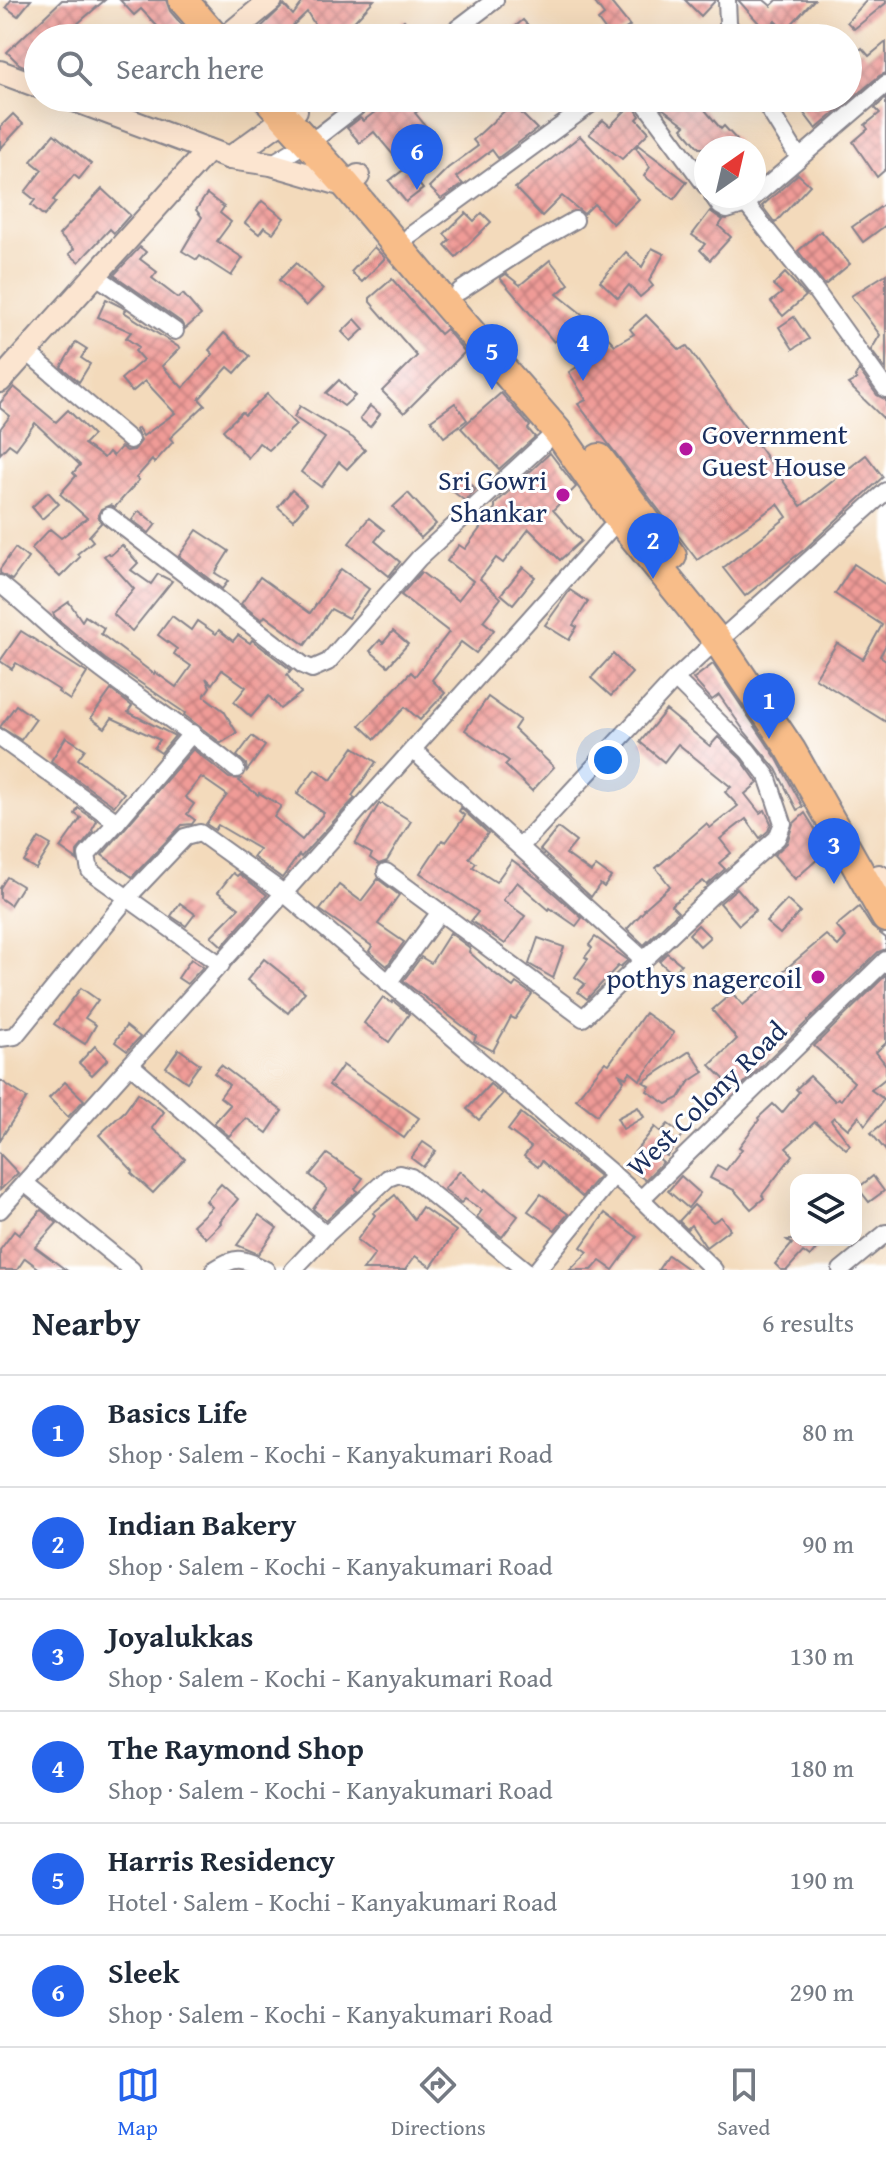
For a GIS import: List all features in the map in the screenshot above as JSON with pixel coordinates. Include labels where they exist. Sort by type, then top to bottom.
[{"type":"highway","points":[[183,0],[212,24]]},
{"type":"highway","points":[[203,0],[219,24]]},
{"type":"highway","points":[[289,112],[352,181],[447,305],[596,471],[802,740],[884,881]]},
{"type":"highway","points":[[352,181],[411,235],[569,419],[619,519],[723,636],[886,918]]},
{"type":"street","points":[[242,24],[271,0]]},
{"type":"street","points":[[463,24],[495,0]]},
{"type":"street","points":[[727,0],[728,24]]},
{"type":"street","points":[[0,72],[24,81]]},
{"type":"street","points":[[862,104],[886,84]]},
{"type":"street","points":[[106,112],[230,158],[352,181]]},
{"type":"street","points":[[230,158],[278,112]]},
{"type":"street","points":[[271,164],[349,112]]},
{"type":"street","points":[[411,235],[580,112]]},
{"type":"street","points":[[651,112],[694,170]]},
{"type":"street","points":[[771,112],[799,158]]},
{"type":"street","points":[[766,187],[853,112]]},
{"type":"street","points":[[0,381],[208,150]]},
{"type":"street","points":[[749,208],[815,290],[886,389]]},
{"type":"street","points":[[460,291],[575,220]]},
{"type":"street","points":[[95,275],[175,331]]},
{"type":"street","points":[[27,352],[130,440]]},
{"type":"street","points":[[109,516],[312,669],[328,662],[419,558],[557,431]]},
{"type":"street","points":[[521,846],[675,679],[886,491]]},
{"type":"street","points":[[0,1210],[619,519]]},
{"type":"street","points":[[0,584],[78,651],[192,733],[236,769]]},
{"type":"street","points":[[386,872],[583,1018],[777,838],[783,823],[767,776],[748,751],[675,679]]},
{"type":"street","points":[[192,733],[87,855],[90,871],[221,965]]},
{"type":"street","points":[[0,738],[117,822]]},
{"type":"street","points":[[413,750],[644,960]]},
{"type":"street","points":[[0,1038],[15,1036],[128,897],[185,837],[195,833],[205,835],[285,894],[614,1175]]},
{"type":"street","points":[[388,983],[440,912]]},
{"type":"street","name":"West Colony Road","points":[[537,1270],[614,1175],[641,1199],[886,960]]},
{"type":"street","points":[[132,1066],[326,1235]]},
{"type":"street","points":[[293,1270],[388,1178],[405,1174],[525,1270]]},
{"type":"street","points":[[26,1184],[132,1270]]},
{"type":"street","points":[[641,1199],[714,1270]]},
{"type":"street","points":[[841,1270],[886,1233]]},
{"type":"street","points":[[214,1270],[228,1261],[239,1259],[266,1270]]},
{"type":"building","points":[[11,0],[31,0],[18,16],[6,7]]},
{"type":"building","points":[[62,0],[105,0],[77,24],[37,24]]},
{"type":"building","points":[[120,0],[166,0],[170,11],[181,24],[155,24],[141,9],[134,15]]},
{"type":"building","points":[[300,0],[374,0],[352,24],[314,24],[307,12],[295,24],[264,24],[284,5],[293,15],[302,3]]},
{"type":"building","points":[[593,0],[609,0],[628,24],[601,24],[598,20],[604,15]]},
{"type":"building","points":[[685,0],[716,0],[701,16]]},
{"type":"building","points":[[738,0],[764,0],[771,6],[777,0],[814,0],[792,24],[778,24],[775,21],[772,24],[760,24]]},
{"type":"building","points":[[867,0],[886,0],[860,24],[847,22]]},
{"type":"building","points":[[24,36],[24,66],[7,52]]},
{"type":"building","points":[[886,42],[886,73],[862,90],[862,48],[869,56]]},
{"type":"building","points":[[886,98],[886,169],[877,177],[853,142],[868,129],[865,125],[880,113],[875,108]]},
{"type":"building","points":[[375,112],[416,112],[429,130],[394,156],[374,132],[360,143],[347,128],[360,118],[363,121]]},
{"type":"building","points":[[503,112],[520,112],[537,129],[498,158],[492,150],[456,177],[463,184],[441,199],[429,187],[478,146],[473,140]]},
{"type":"building","points":[[624,112],[637,112],[640,116],[637,119],[649,132],[622,159],[589,134],[603,120],[610,126]]},
{"type":"building","points":[[667,112],[707,112],[721,129],[724,126],[733,136],[694,136],[694,142],[682,128],[685,125]]},
{"type":"building","points":[[803,112],[836,112],[816,129]]},
{"type":"building","points":[[13,114],[23,124],[0,149],[0,127]]},
{"type":"building","points":[[54,134],[91,164],[79,179],[74,175],[44,216],[31,205],[35,200],[25,192],[42,170],[31,161]]},
{"type":"building","points":[[580,136],[639,199],[613,224],[594,204],[584,214],[562,196],[542,216],[515,188]]},
{"type":"building","points":[[638,145],[687,182],[674,199],[644,176],[650,167],[636,148]]},
{"type":"building","points":[[406,168],[423,189],[406,202],[389,181]]},
{"type":"building","points":[[798,174],[810,185],[775,223],[764,208]]},
{"type":"building","points":[[102,189],[130,215],[114,233],[110,229],[79,262],[69,254],[74,249],[59,235]]},
{"type":"building","points":[[207,194],[224,207],[220,213],[231,222],[217,241],[243,258],[231,276],[200,256],[197,260],[182,251],[202,217],[196,210]]},
{"type":"building","points":[[262,201],[284,218],[273,233],[264,227],[259,234],[245,223]]},
{"type":"building","points":[[886,203],[886,225],[863,242],[852,227]]},
{"type":"building","points":[[710,211],[723,220],[719,226],[731,237],[710,260],[700,250],[705,244],[692,235]]},
{"type":"building","points":[[466,213],[474,221],[482,213],[491,222],[456,257],[445,245],[450,240],[444,234]]},
{"type":"building","points":[[821,231],[850,264],[825,285],[798,251]]},
{"type":"building","points":[[140,247],[146,252],[140,259],[157,272],[152,278],[178,298],[183,294],[201,315],[185,329],[181,322],[114,275]]},
{"type":"building","points":[[374,247],[385,258],[362,282],[351,272]]},
{"type":"building","points":[[652,248],[664,254],[649,281],[653,286],[640,297],[629,285],[618,298],[600,281],[626,252],[642,267]]},
{"type":"building","name":"Government Guest House","points":[[550,260],[569,284],[557,294],[615,345],[634,334],[630,329],[646,315],[680,350],[687,346],[801,506],[866,455],[883,477],[805,549],[745,596],[723,568],[787,517],[778,504],[697,560],[578,404],[586,400],[569,372],[582,364],[559,338],[554,342],[500,278],[506,274],[520,285]]},
{"type":"building","points":[[296,263],[323,289],[306,306],[279,280]]},
{"type":"building","points":[[785,273],[806,296],[783,316],[771,302],[782,293],[773,285]]},
{"type":"building","points":[[886,274],[886,370],[871,350],[880,335],[851,296]]},
{"type":"building","points":[[392,279],[440,334],[446,329],[465,352],[404,413],[382,391],[417,356],[370,302],[370,298]]},
{"type":"building","points":[[106,299],[180,348],[162,366],[183,388],[213,354],[209,350],[224,333],[250,356],[235,373],[228,367],[199,399],[205,405],[170,438],[173,442],[154,463],[152,460],[115,507],[110,505],[101,509],[98,515],[101,523],[89,536],[93,541],[77,554],[80,557],[60,577],[31,549],[50,529],[61,538],[87,518],[60,494],[76,476],[73,473],[80,465],[35,423],[16,449],[9,444],[0,454],[0,429],[10,416],[0,408],[0,403],[14,387],[56,422],[68,410],[93,435],[84,444],[104,458],[109,452],[113,456],[121,447],[127,451],[134,450],[141,441],[138,428],[143,436],[175,413],[145,381],[132,392],[121,379],[143,360],[135,351],[139,347],[126,338],[131,332],[98,317]]},
{"type":"building","points":[[794,317],[809,339],[793,349],[779,327]]},
{"type":"building","points":[[355,319],[364,329],[351,341],[342,332]]},
{"type":"building","points":[[76,342],[87,349],[81,358],[90,364],[79,382],[61,367]]},
{"type":"building","points":[[859,370],[877,395],[886,400],[886,421],[848,384],[857,379]]},
{"type":"building","points":[[339,380],[355,396],[344,406],[326,393]]},
{"type":"building","points":[[501,393],[530,426],[528,429],[535,437],[499,469],[461,428]]},
{"type":"building","points":[[267,394],[296,425],[269,450],[259,443],[248,458],[223,430]]},
{"type":"building","points":[[455,403],[467,420],[444,437],[431,420]]},
{"type":"building","points":[[300,406],[353,438],[365,450],[347,469],[339,462],[321,487],[301,472],[325,438],[294,417]]},
{"type":"building","points":[[370,406],[380,414],[370,427],[360,419]]},
{"type":"building","points":[[550,453],[576,487],[553,510],[581,541],[560,560],[529,529],[503,563],[496,558],[480,579],[501,598],[483,621],[494,630],[476,653],[461,642],[432,680],[445,693],[420,720],[405,707],[375,739],[360,725],[411,672],[415,676],[449,632],[401,595],[421,572],[458,600],[473,581],[447,561],[459,545],[465,549],[495,504]]},
{"type":"building","points":[[456,474],[476,489],[465,501],[446,486]]},
{"type":"building","points":[[292,490],[307,503],[293,520],[278,507]]},
{"type":"building","points":[[48,492],[59,504],[42,519],[32,507]]},
{"type":"building","points":[[408,493],[436,524],[421,538],[393,507]]},
{"type":"building","points":[[139,511],[156,524],[149,533],[132,520]]},
{"type":"building","points":[[369,518],[384,530],[375,541],[400,562],[389,576],[349,543]]},
{"type":"building","points":[[197,530],[229,551],[215,573],[228,581],[222,589],[179,556]]},
{"type":"building","points":[[122,545],[138,563],[131,570],[151,584],[158,574],[172,581],[132,631],[113,614],[134,589],[104,556],[108,553],[111,555]]},
{"type":"building","points":[[15,548],[28,558],[12,580],[0,573],[0,569]]},
{"type":"building","points":[[854,564],[886,585],[886,645],[880,656],[886,660],[886,722],[815,678],[837,643],[863,659],[882,625],[835,594]]},
{"type":"building","points":[[523,567],[535,577],[513,604],[501,594]]},
{"type":"building","points":[[341,569],[369,589],[348,618],[331,609],[305,645],[265,616],[262,620],[241,604],[260,577],[310,613]]},
{"type":"building","points":[[570,590],[588,602],[573,625],[577,627],[569,640],[545,625]]},
{"type":"building","points":[[69,602],[82,621],[85,616],[104,628],[101,634],[176,687],[191,666],[174,654],[177,649],[158,635],[172,616],[191,630],[197,621],[216,634],[219,630],[233,641],[238,635],[250,643],[252,640],[291,670],[287,675],[301,693],[280,709],[269,696],[251,717],[234,702],[246,687],[222,670],[212,684],[206,678],[210,687],[204,696],[224,711],[237,733],[221,743],[185,713],[105,659],[55,617],[53,613]]},
{"type":"building","points":[[21,631],[87,673],[70,700],[16,663],[12,669],[0,661]]},
{"type":"building","points":[[393,631],[408,644],[388,666],[370,651],[380,640],[383,643]]},
{"type":"building","points":[[613,654],[632,673],[611,696],[591,678]]},
{"type":"building","points":[[713,664],[777,759],[803,807],[797,810],[776,769],[719,695],[712,700],[693,679]]},
{"type":"building","points":[[111,690],[132,706],[128,712],[175,736],[161,753],[154,748],[160,740],[112,718],[105,728],[91,718]]},
{"type":"building","points":[[488,697],[520,720],[514,729],[554,767],[532,791],[505,765],[509,761],[465,730]]},
{"type":"building","points":[[16,705],[36,719],[21,740],[0,727]]},
{"type":"building","points":[[666,710],[710,746],[718,737],[740,758],[758,783],[745,794],[760,813],[765,810],[771,823],[760,838],[746,819],[720,839],[731,853],[719,863],[725,869],[707,885],[703,881],[671,905],[678,912],[644,945],[627,929],[670,886],[656,868],[706,824],[710,828],[738,806],[725,792],[731,787],[678,744],[664,762],[640,742]]},
{"type":"building","points":[[252,736],[265,746],[247,771],[246,764],[237,756]]},
{"type":"building","points":[[66,737],[85,749],[78,759],[124,793],[114,806],[51,761]]},
{"type":"building","points":[[354,747],[376,762],[352,796],[355,798],[301,857],[299,855],[282,878],[253,857],[259,849],[218,825],[215,830],[206,824],[227,795],[201,777],[185,797],[194,804],[187,814],[195,820],[192,824],[182,825],[132,877],[102,855],[193,749],[229,778],[241,779],[239,781],[258,795],[281,806],[274,817],[302,840],[324,813],[297,794],[315,769],[331,780]]},
{"type":"building","points":[[379,804],[411,821],[387,861],[379,864],[370,858],[372,854],[355,844]]},
{"type":"building","points":[[78,808],[97,821],[93,832],[77,851],[77,860],[60,848],[81,818],[75,814]]},
{"type":"building","points":[[461,808],[488,833],[469,858],[476,863],[473,867],[496,882],[512,860],[582,918],[576,926],[549,910],[517,882],[503,900],[525,916],[505,944],[471,921],[478,912],[420,873],[442,840],[446,842],[465,816],[459,811]]},
{"type":"building","points":[[805,813],[828,850],[795,879],[774,855],[787,843],[793,824]]},
{"type":"building","points":[[558,828],[576,842],[566,854],[591,872],[596,866],[611,877],[604,887],[600,884],[591,897],[540,850]]},
{"type":"building","points":[[39,838],[51,845],[36,869],[24,862]]},
{"type":"building","points":[[233,873],[239,874],[267,895],[222,946],[211,936],[239,908],[218,892]]},
{"type":"building","points":[[7,877],[22,886],[10,905],[0,898],[0,888]]},
{"type":"building","points":[[378,879],[399,895],[378,924],[404,942],[387,966],[369,951],[372,946],[320,910],[339,885],[361,901]]},
{"type":"building","points":[[737,888],[756,910],[739,925],[720,903]]},
{"type":"building","points":[[787,900],[800,912],[780,934],[766,922]]},
{"type":"building","points":[[180,903],[195,914],[186,926],[171,916]]},
{"type":"building","name":"pothys nagercoil","points":[[859,907],[872,927],[886,938],[886,949],[878,952],[736,1091],[710,1065],[737,1039],[712,1010],[732,993],[743,1005],[826,935],[838,946],[846,937],[836,926]]},
{"type":"building","points":[[698,925],[710,937],[700,946],[689,934]]},
{"type":"building","points":[[450,933],[470,948],[469,952],[486,967],[513,987],[516,983],[532,994],[515,1019],[511,1017],[493,1051],[474,1041],[476,1036],[403,981],[421,957],[431,963]]},
{"type":"building","points":[[595,937],[628,960],[618,966],[587,999],[578,992],[585,984],[575,977],[588,959],[585,957]]},
{"type":"building","points":[[538,938],[564,947],[553,978],[529,964]]},
{"type":"building","points":[[667,953],[681,964],[673,974],[659,961]]},
{"type":"building","points":[[191,959],[203,967],[187,984],[178,978]]},
{"type":"building","points":[[264,959],[305,992],[288,1013],[247,980]]},
{"type":"building","points":[[886,975],[886,1043],[876,1052],[886,1065],[886,1078],[871,1090],[884,1099],[865,1125],[859,1116],[848,1129],[834,1117],[831,1120],[850,1145],[846,1149],[815,1122],[786,1148],[793,1155],[762,1195],[764,1198],[751,1209],[734,1190],[710,1178],[717,1165],[726,1170],[742,1149],[739,1147],[758,1118],[773,1104],[782,1113],[799,1092],[796,1089],[810,1076],[835,1101],[838,1098],[841,1100],[854,1082],[814,1046]]},
{"type":"building","points":[[81,988],[98,1000],[85,1018],[96,1025],[85,1044],[54,1024]]},
{"type":"building","points":[[383,997],[409,1014],[389,1042],[364,1023]]},
{"type":"building","points":[[645,1013],[674,1033],[640,1080],[630,1072],[626,1078],[620,1075],[624,1081],[597,1115],[576,1099],[605,1062],[609,1064]]},
{"type":"building","points":[[126,1026],[140,1037],[127,1051],[115,1042]]},
{"type":"building","points":[[95,1046],[108,1059],[92,1075],[79,1063]]},
{"type":"building","points":[[179,1049],[200,1064],[187,1082],[166,1067]]},
{"type":"building","points":[[690,1051],[704,1072],[689,1082],[679,1098],[667,1104],[647,1091],[650,1086],[643,1082]]},
{"type":"building","points":[[221,1065],[282,1111],[267,1133],[246,1118],[229,1136],[214,1123],[230,1105],[220,1097],[229,1085],[214,1073]]},
{"type":"building","points":[[343,1065],[419,1118],[404,1138],[329,1085]]},
{"type":"building","points":[[0,1080],[27,1098],[0,1140]]},
{"type":"building","points":[[65,1082],[84,1100],[68,1117],[49,1098]]},
{"type":"building","points":[[490,1084],[502,1094],[479,1120],[467,1109]]},
{"type":"building","points":[[138,1093],[164,1112],[152,1128],[185,1159],[153,1193],[131,1173],[133,1171],[99,1135],[125,1111]]},
{"type":"building","points":[[638,1107],[644,1117],[623,1129],[617,1118]]},
{"type":"building","points":[[521,1113],[599,1176],[582,1197],[542,1161],[538,1167],[524,1156],[531,1147],[508,1130]]},
{"type":"building","points":[[886,1121],[886,1151],[871,1133]]},
{"type":"building","points":[[668,1124],[683,1135],[667,1156],[655,1150],[653,1153],[663,1162],[645,1180],[625,1164],[655,1127],[661,1132]]},
{"type":"building","points":[[423,1142],[436,1151],[423,1167],[411,1158]]},
{"type":"building","points":[[0,1154],[18,1173],[0,1190]]},
{"type":"building","points":[[327,1154],[363,1178],[355,1189],[358,1191],[326,1220],[313,1209],[327,1189],[310,1175]]},
{"type":"building","points":[[460,1171],[483,1192],[485,1189],[518,1216],[502,1237],[477,1217],[482,1210],[465,1199],[461,1203],[444,1189]]},
{"type":"building","points":[[681,1176],[700,1193],[688,1208],[668,1191]]},
{"type":"building","points":[[873,1176],[884,1191],[869,1202],[862,1193],[862,1185]]},
{"type":"building","points":[[221,1184],[238,1199],[206,1238],[193,1225],[212,1207],[206,1201]]},
{"type":"building","points":[[541,1194],[568,1214],[555,1230],[528,1211]]},
{"type":"building","points":[[395,1195],[414,1219],[422,1207],[456,1231],[431,1267],[415,1256],[405,1270],[363,1270],[375,1254],[357,1240],[375,1215],[373,1213]]},
{"type":"building","points":[[694,1205],[713,1222],[721,1217],[730,1229],[706,1247],[691,1225],[687,1229],[679,1221]]},
{"type":"building","points":[[41,1210],[57,1223],[35,1247],[66,1270],[41,1270],[25,1258],[17,1270],[0,1270],[0,1250],[14,1231],[19,1235]]},
{"type":"building","points":[[605,1213],[637,1237],[613,1270],[600,1261],[592,1270],[570,1270],[588,1252],[581,1247]]},
{"type":"building","points":[[259,1215],[277,1228],[258,1254],[237,1245]]},
{"type":"building","points":[[790,1246],[818,1246],[810,1257],[803,1252],[787,1270],[781,1270],[775,1264]]},
{"type":"building","points":[[668,1255],[689,1270],[658,1270]]},
{"type":"place","name":"Sleek","points":[[417,190]]},
{"type":"place","name":"The Raymond Shop","points":[[583,381]]},
{"type":"place","name":"Harris Residency","points":[[492,390]]},
{"type":"place","name":"Government Guest House","points":[[686,449]]},
{"type":"place","name":"Sri Gowri Shankar","points":[[563,495]]},
{"type":"place","name":"Indian Bakery","points":[[653,579]]},
{"type":"place","name":"Basics Life","points":[[769,739]]},
{"type":"place","name":"Joyalukkas","points":[[834,884]]},
{"type":"place","name":"pothys nagercoil","points":[[818,977]]}]
